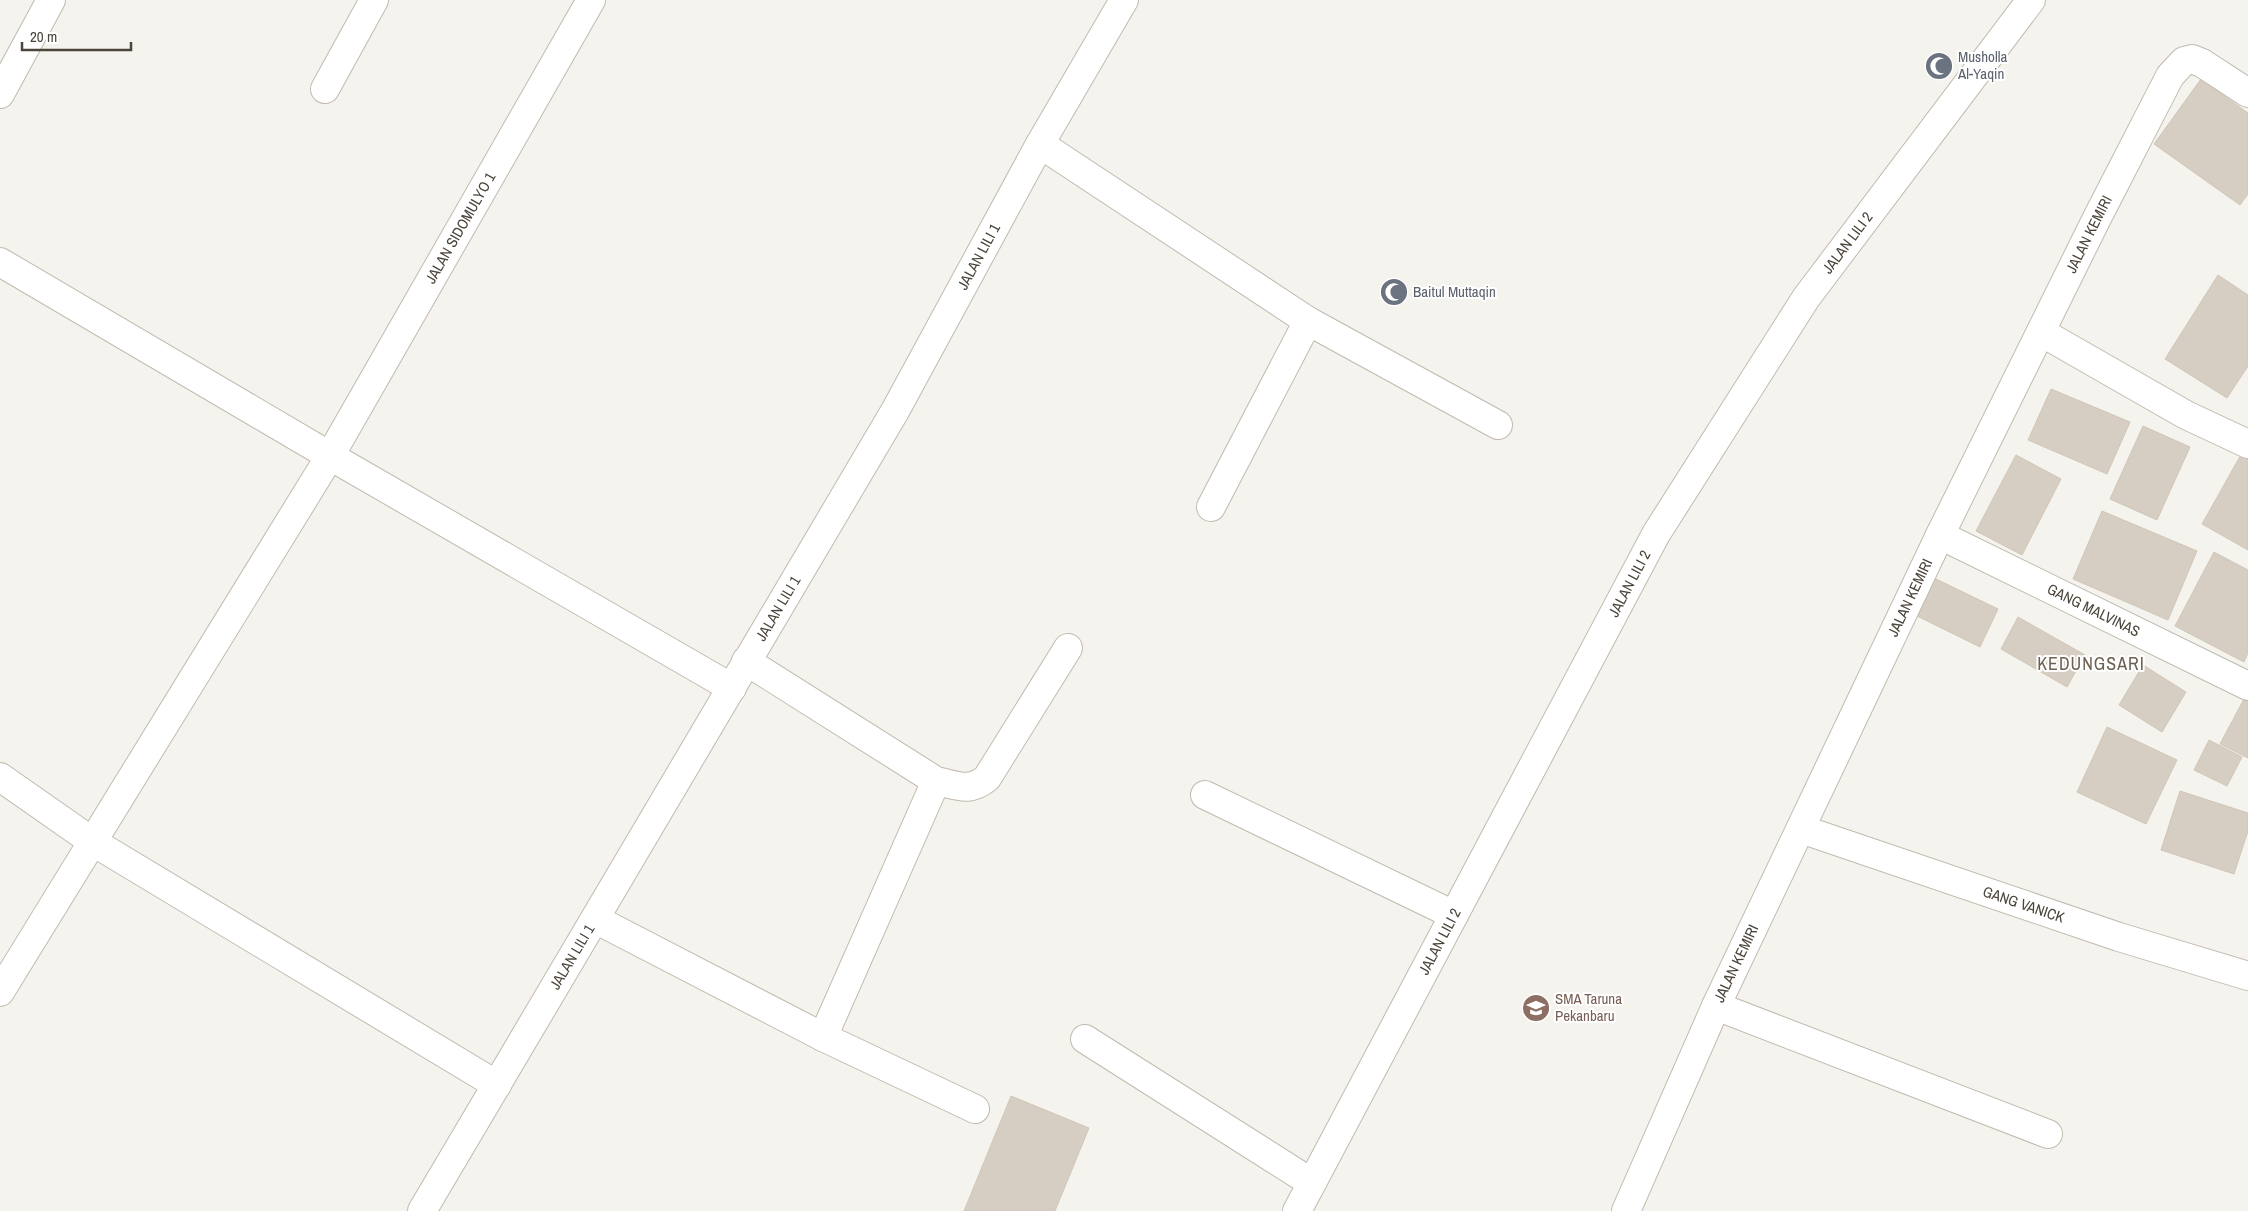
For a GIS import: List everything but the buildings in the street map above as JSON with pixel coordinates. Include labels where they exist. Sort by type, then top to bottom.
[{"type":"street","points":[[0,94],[52,0]]},
{"type":"street","points":[[325,89],[374,0]]},
{"type":"street","name":"JALAN SIDOMULYO 1","points":[[0,992],[330,456],[591,0]]},
{"type":"street","name":"JALAN LILI 1","points":[[422,1211],[895,411],[1040,144],[1124,0]]},
{"type":"street","name":"JALAN LILI 2","points":[[1297,1211],[1656,534],[1806,298],[2031,0]]},
{"type":"street","name":"JALAN KEMIRI","points":[[1626,1211],[1716,1006],[1940,535],[2170,76],[2184,62],[2192,59],[2202,63],[2248,93]]},
{"type":"street","points":[[1040,144],[1308,321],[1498,425]]},
{"type":"street","points":[[0,262],[330,456],[732,688]]},
{"type":"street","points":[[1211,507],[1308,321]]},
{"type":"street","points":[[2041,332],[2186,415],[2248,444]]},
{"type":"street","name":"GANG MALVINAS","points":[[1940,535],[2248,686]]},
{"type":"street","points":[[746,661],[936,781],[970,788],[978,786],[987,778],[1068,648]]},
{"type":"street","points":[[0,777],[93,842],[497,1084]]},
{"type":"street","points":[[823,1037],[936,781]]},
{"type":"street","points":[[1205,795],[1454,915]]},
{"type":"street","name":"GANG VANICK","points":[[1801,829],[2119,937],[2248,976]]},
{"type":"street","points":[[595,919],[823,1037],[975,1108]]},
{"type":"street","points":[[1716,1006],[2048,1134]]},
{"type":"street","points":[[1085,1039],[1312,1183]]},
{"type":"place","name":"Musholla Al-Yaqin","points":[[1939,66]]},
{"type":"place","name":"Baitul Muttaqin","points":[[1394,292]]},
{"type":"place","name":"SMA Taruna Pekanbaru","points":[[1536,1008]]},
{"type":"district","name":"KEDUNGSARI","points":[[2091,664]]}]
